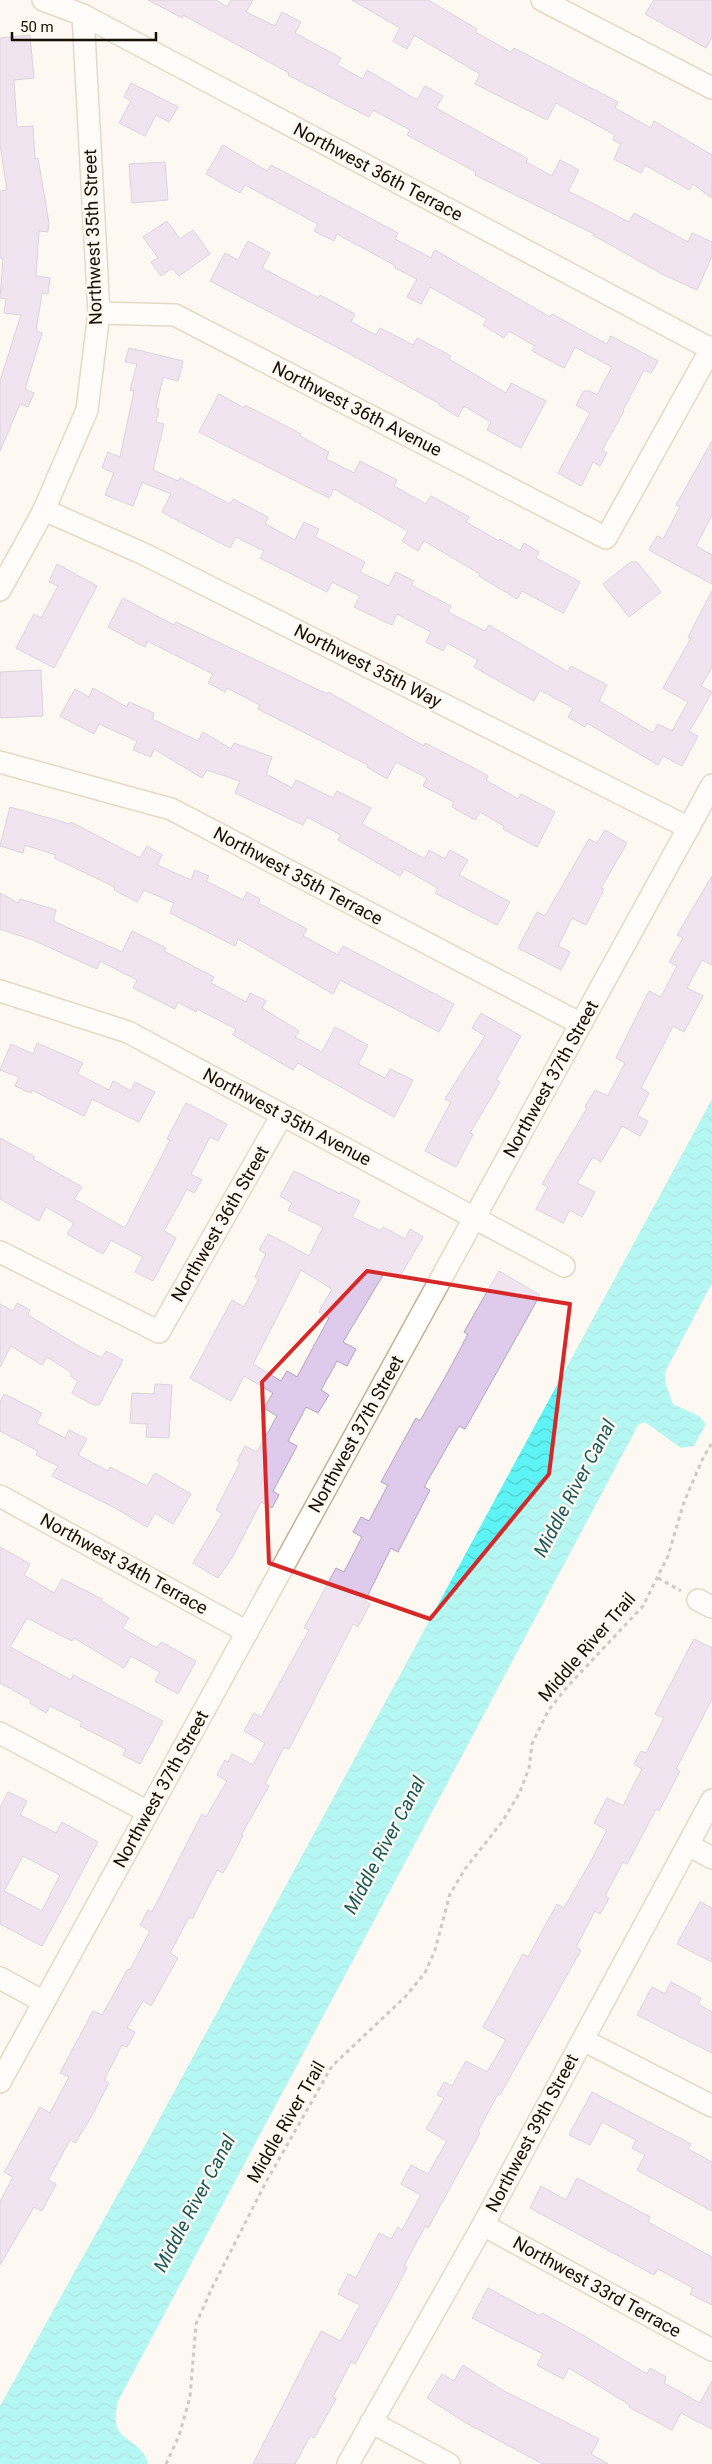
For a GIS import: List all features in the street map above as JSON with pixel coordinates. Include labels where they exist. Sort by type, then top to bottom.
[{"type":"street","name":"Northwest 36th Terrace","points":[[43,0],[83,15],[712,348]]},
{"type":"street","points":[[542,0],[712,88]]},
{"type":"street","name":"Northwest 35th Street","points":[[0,590],[44,510],[87,410],[99,312],[83,15]]},
{"type":"street","name":"Northwest 36th Avenue","points":[[99,312],[175,315],[606,538],[712,348]]},
{"type":"street","name":"Northwest 35th Way","points":[[44,510],[144,554],[690,828]]},
{"type":"street","name":"Northwest 35th Terrace","points":[[0,762],[171,809],[582,1024]]},
{"type":"street","name":"Northwest 37th Street","points":[[0,2082],[712,785]]},
{"type":"street","name":"Northwest 35th Avenue","points":[[0,991],[128,1032],[564,1266]]},
{"type":"street","name":"Northwest 36th Street","points":[[0,1252],[159,1332],[282,1115]]},
{"type":"street","name":"Northwest 34th Terrace","points":[[0,1496],[247,1632]]},
{"type":"street","points":[[0,1733],[148,1812]]},
{"type":"street","name":"Northwest 39th Street","points":[[348,2464],[483,2225],[712,1800]]},
{"type":"street","points":[[688,1846],[712,1858]]},
{"type":"street","points":[[0,1978],[44,2002]]},
{"type":"street","points":[[583,2040],[712,2106]]},
{"type":"street","name":"Northwest 33rd Terrace","points":[[483,2225],[712,2350]]},
{"type":"street","points":[[371,2422],[449,2464]]},
{"type":"path","name":"Middle River Trail","points":[[166,2464],[179,2436],[190,2397],[196,2324],[211,2290],[306,2108],[332,2066],[405,1997],[425,1973],[435,1950],[450,1894],[465,1869],[502,1822],[519,1794],[529,1768],[532,1744],[548,1711],[567,1687],[644,1606],[668,1556],[684,1502],[703,1458],[712,1443]]},
{"type":"path","points":[[658,1578],[705,1603]]},
{"type":"highlighted area","points":[[367,1271],[570,1304],[549,1474],[430,1619],[269,1563],[262,1382]]},
{"type":"water","name":"Middle River Canal","points":[[712,1099],[712,1283],[665,1372],[665,1382],[673,1404],[699,1416],[706,1424],[694,1446],[681,1448],[645,1422],[638,1425],[118,2401],[116,2425],[119,2432],[142,2452],[148,2461],[147,2464],[0,2464],[0,2406],[149,2138]]},
{"type":"building","points":[[148,0],[216,0],[227,7],[231,0],[253,0],[246,12],[275,26],[282,12],[301,22],[295,33],[341,58],[337,65],[363,79],[367,70],[417,100],[425,86],[443,96],[436,108],[528,159],[526,162],[552,176],[560,160],[579,170],[568,191],[629,222],[634,213],[688,242],[692,233],[712,242],[712,256],[697,290],[664,275],[594,234],[475,175],[476,172],[407,135],[410,130],[373,110],[369,117],[288,75],[289,73],[183,15],[182,18]]},
{"type":"building","points":[[352,0],[428,0],[477,29],[475,32],[511,52],[514,48],[618,102],[615,108],[651,128],[654,121],[712,155],[712,198],[693,184],[689,190],[645,165],[641,173],[614,159],[621,144],[613,140],[615,135],[556,103],[547,120],[475,84],[480,74],[414,35],[407,49],[393,41],[400,28]]},
{"type":"building","points":[[654,0],[712,0],[712,37],[706,48],[645,14]]},
{"type":"building","points":[[30,35],[34,78],[14,80],[17,127],[33,126],[35,159],[38,158],[49,223],[48,232],[39,231],[36,276],[50,278],[48,294],[42,293],[36,331],[42,333],[25,389],[34,393],[28,407],[20,404],[0,451],[0,381],[21,315],[4,313],[6,299],[0,298],[3,258],[0,258],[0,191],[7,190],[0,145],[0,38]]},
{"type":"building","points":[[131,83],[178,107],[169,122],[156,115],[145,136],[119,123],[131,101],[124,97]]},
{"type":"building","points":[[223,145],[267,171],[271,165],[398,233],[395,239],[431,258],[435,250],[550,317],[552,314],[607,344],[611,336],[658,361],[651,373],[644,370],[602,450],[607,453],[600,466],[593,462],[581,486],[558,473],[590,413],[576,405],[584,391],[590,391],[597,395],[612,367],[575,347],[564,368],[532,351],[535,346],[509,331],[504,338],[483,325],[487,319],[430,287],[421,304],[407,297],[417,279],[395,268],[396,266],[337,234],[334,241],[314,231],[318,224],[245,185],[240,193],[206,174]]},
{"type":"building","points":[[165,162],[168,200],[132,203],[129,164]]},
{"type":"building","points":[[167,221],[180,239],[193,230],[210,254],[179,276],[172,268],[161,276],[151,262],[158,258],[143,237]]},
{"type":"building","points":[[248,241],[270,253],[262,268],[319,298],[320,295],[355,314],[351,322],[376,335],[380,328],[413,345],[417,338],[451,356],[449,359],[506,393],[511,383],[546,401],[521,448],[487,430],[491,422],[464,406],[458,417],[440,404],[348,353],[210,281],[225,253],[238,260]]},
{"type":"building","points":[[129,348],[183,361],[178,381],[163,377],[156,408],[159,409],[156,422],[164,424],[153,470],[178,481],[180,478],[230,504],[233,499],[268,517],[265,524],[295,540],[304,522],[319,529],[315,537],[365,562],[360,572],[389,586],[396,572],[414,581],[411,585],[451,606],[448,612],[485,631],[489,625],[568,672],[571,666],[607,685],[599,701],[653,733],[658,724],[672,731],[688,702],[663,688],[691,638],[688,637],[712,591],[712,667],[701,686],[712,692],[689,732],[698,736],[682,766],[663,756],[658,765],[587,723],[585,727],[568,717],[573,708],[540,690],[534,701],[474,667],[478,660],[447,643],[443,651],[426,642],[431,632],[397,614],[392,625],[354,607],[360,596],[332,582],[327,592],[260,558],[264,551],[236,537],[230,548],[186,525],[162,512],[171,494],[142,482],[133,506],[105,495],[114,473],[102,468],[108,452],[120,457],[134,391],[130,390],[137,364],[125,362]]},
{"type":"building","points":[[219,394],[244,408],[245,405],[301,434],[300,436],[329,452],[326,459],[354,473],[360,461],[397,480],[394,486],[426,504],[431,496],[469,517],[466,522],[499,541],[500,539],[520,551],[524,543],[539,552],[536,558],[580,582],[563,613],[522,591],[517,599],[479,576],[480,574],[424,541],[418,551],[402,541],[408,531],[334,489],[329,498],[199,432]]},
{"type":"building","points":[[712,441],[712,515],[696,546],[712,555],[712,584],[649,550],[657,536],[663,539],[680,507],[676,505]]},
{"type":"building","points":[[631,562],[637,562],[661,592],[629,617],[603,584]]},
{"type":"building","points":[[57,564],[97,586],[54,668],[16,648],[34,614],[41,618],[58,586],[49,582]]},
{"type":"building","points":[[123,598],[174,625],[176,622],[327,694],[328,692],[424,746],[425,743],[474,768],[488,776],[486,780],[518,799],[521,794],[555,812],[537,847],[503,829],[504,826],[480,812],[475,820],[452,807],[454,802],[423,786],[427,778],[396,762],[387,779],[367,767],[368,765],[258,709],[260,705],[227,688],[225,692],[208,683],[213,674],[147,641],[145,647],[108,627]]},
{"type":"building","points":[[41,670],[43,716],[0,718],[0,672]]},
{"type":"building","points":[[93,688],[127,707],[129,702],[154,713],[152,719],[198,741],[203,732],[231,749],[234,743],[272,757],[266,774],[292,788],[296,780],[333,798],[337,791],[371,808],[362,824],[425,859],[429,850],[445,859],[450,850],[468,860],[459,875],[510,902],[497,925],[435,893],[438,888],[404,869],[400,876],[338,840],[341,835],[307,817],[303,825],[235,793],[240,781],[207,770],[202,778],[154,749],[151,757],[133,750],[137,741],[99,724],[94,734],[60,716],[75,689],[89,697]]},
{"type":"building","points":[[10,807],[70,824],[71,822],[140,858],[147,846],[162,855],[157,865],[191,880],[195,870],[209,876],[206,881],[243,900],[247,892],[260,899],[258,903],[307,929],[303,936],[338,955],[343,946],[454,1004],[439,1032],[340,980],[333,994],[238,939],[235,946],[170,913],[174,903],[144,890],[137,902],[114,890],[115,887],[54,858],[56,855],[25,845],[23,853],[0,846]]},
{"type":"building","points":[[605,830],[627,843],[601,888],[604,889],[586,925],[572,918],[558,946],[570,952],[561,970],[518,948],[537,912],[545,916],[589,839],[597,843]]},
{"type":"building","points":[[712,876],[712,965],[702,960],[687,988],[703,996],[684,1032],[673,1026],[641,1088],[649,1093],[637,1116],[648,1121],[640,1136],[622,1126],[601,1162],[593,1157],[577,1183],[595,1192],[582,1217],[570,1210],[563,1223],[536,1209],[548,1187],[542,1184],[587,1108],[585,1107],[595,1090],[608,1096],[625,1063],[616,1058],[649,991],[661,997],[677,966],[669,962],[683,938],[677,935]]},
{"type":"building","points":[[0,893],[18,903],[20,899],[56,910],[53,921],[122,952],[132,931],[166,948],[164,951],[214,977],[211,983],[246,1002],[250,993],[266,1001],[262,1008],[299,1031],[295,1037],[322,1052],[335,1027],[368,1045],[358,1064],[385,1078],[390,1069],[413,1080],[394,1117],[298,1063],[293,1070],[233,1035],[236,1029],[197,1009],[196,1012],[178,1002],[175,1009],[133,988],[137,980],[100,961],[97,969],[33,940],[0,929]]},
{"type":"building","points":[[481,1013],[521,1036],[496,1080],[500,1082],[470,1133],[473,1134],[456,1167],[425,1151],[451,1102],[445,1099],[485,1036],[472,1028]]},
{"type":"building","points":[[37,1043],[83,1063],[77,1074],[109,1090],[113,1081],[131,1091],[135,1082],[155,1092],[139,1122],[92,1099],[84,1116],[32,1090],[31,1093],[15,1086],[19,1077],[0,1070],[11,1044],[33,1054]]},
{"type":"building","points":[[186,1103],[227,1124],[218,1141],[210,1137],[191,1174],[202,1180],[194,1193],[187,1189],[164,1231],[176,1238],[153,1281],[135,1272],[143,1257],[111,1240],[103,1254],[67,1234],[74,1223],[46,1207],[39,1221],[0,1199],[0,1138],[35,1157],[33,1159],[82,1187],[74,1199],[125,1228],[170,1140],[167,1139]]},
{"type":"building","points":[[294,1171],[340,1194],[341,1192],[360,1201],[352,1217],[381,1231],[383,1227],[405,1239],[410,1229],[423,1237],[399,1278],[386,1270],[343,1342],[356,1349],[347,1366],[337,1361],[321,1390],[329,1395],[318,1413],[306,1407],[288,1441],[297,1446],[273,1491],[279,1495],[272,1508],[261,1502],[233,1556],[218,1578],[193,1563],[222,1514],[216,1510],[240,1463],[237,1461],[245,1446],[257,1452],[277,1416],[264,1408],[273,1393],[244,1376],[231,1401],[190,1378],[232,1300],[244,1307],[259,1279],[255,1277],[266,1254],[259,1250],[268,1234],[309,1256],[323,1227],[288,1210],[292,1203],[280,1196]],"holes":[[[301,1270],[332,1289],[319,1312],[329,1318],[297,1377],[287,1371],[281,1381],[253,1364]]]},
{"type":"building","points":[[499,1271],[540,1295],[465,1429],[459,1426],[424,1487],[430,1490],[398,1552],[391,1548],[365,1601],[370,1604],[358,1627],[353,1624],[289,1749],[284,1747],[265,1784],[269,1786],[241,1835],[243,1836],[223,1873],[217,1870],[192,1919],[189,1917],[170,1953],[178,1958],[151,2006],[143,2001],[127,2028],[135,2032],[127,2047],[122,2045],[104,2080],[109,2083],[90,2119],[75,2143],[70,2140],[48,2180],[56,2184],[42,2211],[34,2207],[0,2265],[0,2202],[13,2177],[4,2172],[40,2107],[50,2113],[69,2077],[60,2073],[93,2011],[102,2015],[128,1969],[130,1970],[150,1931],[140,1925],[148,1910],[152,1912],[202,1814],[206,1817],[227,1781],[217,1775],[225,1760],[228,1762],[232,1754],[253,1765],[265,1743],[244,1731],[254,1713],[261,1717],[309,1630],[304,1628],[336,1568],[344,1572],[362,1537],[353,1532],[361,1517],[369,1521],[388,1485],[381,1482],[416,1418],[420,1421],[448,1372],[468,1334],[464,1332]]},
{"type":"building","points":[[17,1303],[30,1310],[28,1315],[77,1345],[102,1358],[106,1351],[123,1360],[99,1405],[93,1405],[72,1393],[78,1381],[70,1376],[72,1373],[47,1357],[42,1365],[11,1346],[0,1367],[0,1304],[13,1311]]},
{"type":"building","points":[[155,1384],[172,1385],[169,1438],[146,1437],[147,1424],[130,1423],[132,1393],[154,1394]]},
{"type":"building","points":[[4,1394],[42,1413],[36,1423],[65,1438],[69,1430],[87,1439],[78,1455],[108,1471],[110,1467],[147,1486],[155,1473],[191,1494],[173,1524],[155,1513],[147,1527],[117,1509],[52,1476],[58,1466],[36,1455],[38,1451],[0,1431],[0,1402]]},
{"type":"building","points":[[0,1547],[30,1564],[24,1575],[54,1593],[62,1579],[102,1599],[101,1601],[129,1618],[122,1628],[157,1648],[161,1642],[196,1661],[178,1694],[155,1681],[160,1672],[131,1656],[124,1668],[74,1638],[72,1641],[27,1618],[10,1647],[71,1680],[73,1675],[163,1721],[140,1764],[123,1755],[126,1749],[80,1726],[82,1722],[50,1706],[46,1713],[30,1703],[31,1700],[0,1683]]},
{"type":"building","points":[[694,1639],[712,1648],[712,1699],[676,1769],[680,1771],[659,1811],[656,1809],[627,1864],[623,1862],[605,1896],[609,1898],[600,1914],[595,1911],[576,1947],[581,1950],[500,2095],[498,2094],[478,2131],[480,2133],[428,2228],[425,2226],[404,2266],[407,2267],[398,2285],[355,2364],[351,2362],[333,2397],[336,2399],[314,2438],[310,2436],[295,2464],[253,2464],[321,2331],[341,2341],[360,2305],[338,2294],[348,2274],[356,2278],[379,2233],[391,2239],[398,2227],[402,2230],[421,2195],[401,2184],[411,2165],[428,2174],[447,2141],[426,2129],[444,2098],[437,2095],[444,2082],[452,2086],[466,2061],[487,2072],[506,2040],[483,2027],[523,1954],[528,1957],[557,1904],[564,1908],[592,1859],[607,1830],[594,1823],[607,1798],[623,1806],[642,1769],[634,1764],[641,1751],[646,1753],[664,1718],[655,1714]]},
{"type":"building","points":[[8,1792],[27,1801],[20,1815],[56,1833],[62,1822],[98,1842],[42,1946],[0,1924],[0,1808]],"holes":[[[23,1856],[60,1875],[42,1911],[4,1891]]]},
{"type":"building","points":[[700,1902],[712,1908],[712,1962],[677,1944]]},
{"type":"building","points":[[671,1982],[701,1998],[698,2004],[712,2012],[712,2053],[637,2015],[652,1987],[665,1994]]},
{"type":"building","points":[[592,2092],[691,2144],[688,2149],[712,2162],[712,2211],[637,2170],[645,2155],[632,2148],[636,2140],[602,2122],[590,2145],[569,2135]]},
{"type":"building","points":[[577,2178],[650,2217],[648,2222],[712,2257],[712,2305],[690,2294],[693,2288],[658,2269],[654,2275],[530,2208],[541,2186],[566,2200]]},
{"type":"building","points":[[488,2288],[540,2316],[542,2313],[647,2374],[650,2368],[666,2377],[664,2383],[700,2403],[712,2381],[712,2429],[681,2413],[672,2430],[629,2407],[630,2405],[569,2368],[563,2379],[537,2365],[543,2354],[472,2318]]},
{"type":"building","points":[[463,2365],[502,2390],[599,2439],[591,2454],[608,2464],[543,2464],[468,2424],[427,2398],[442,2374],[454,2381]]}]
